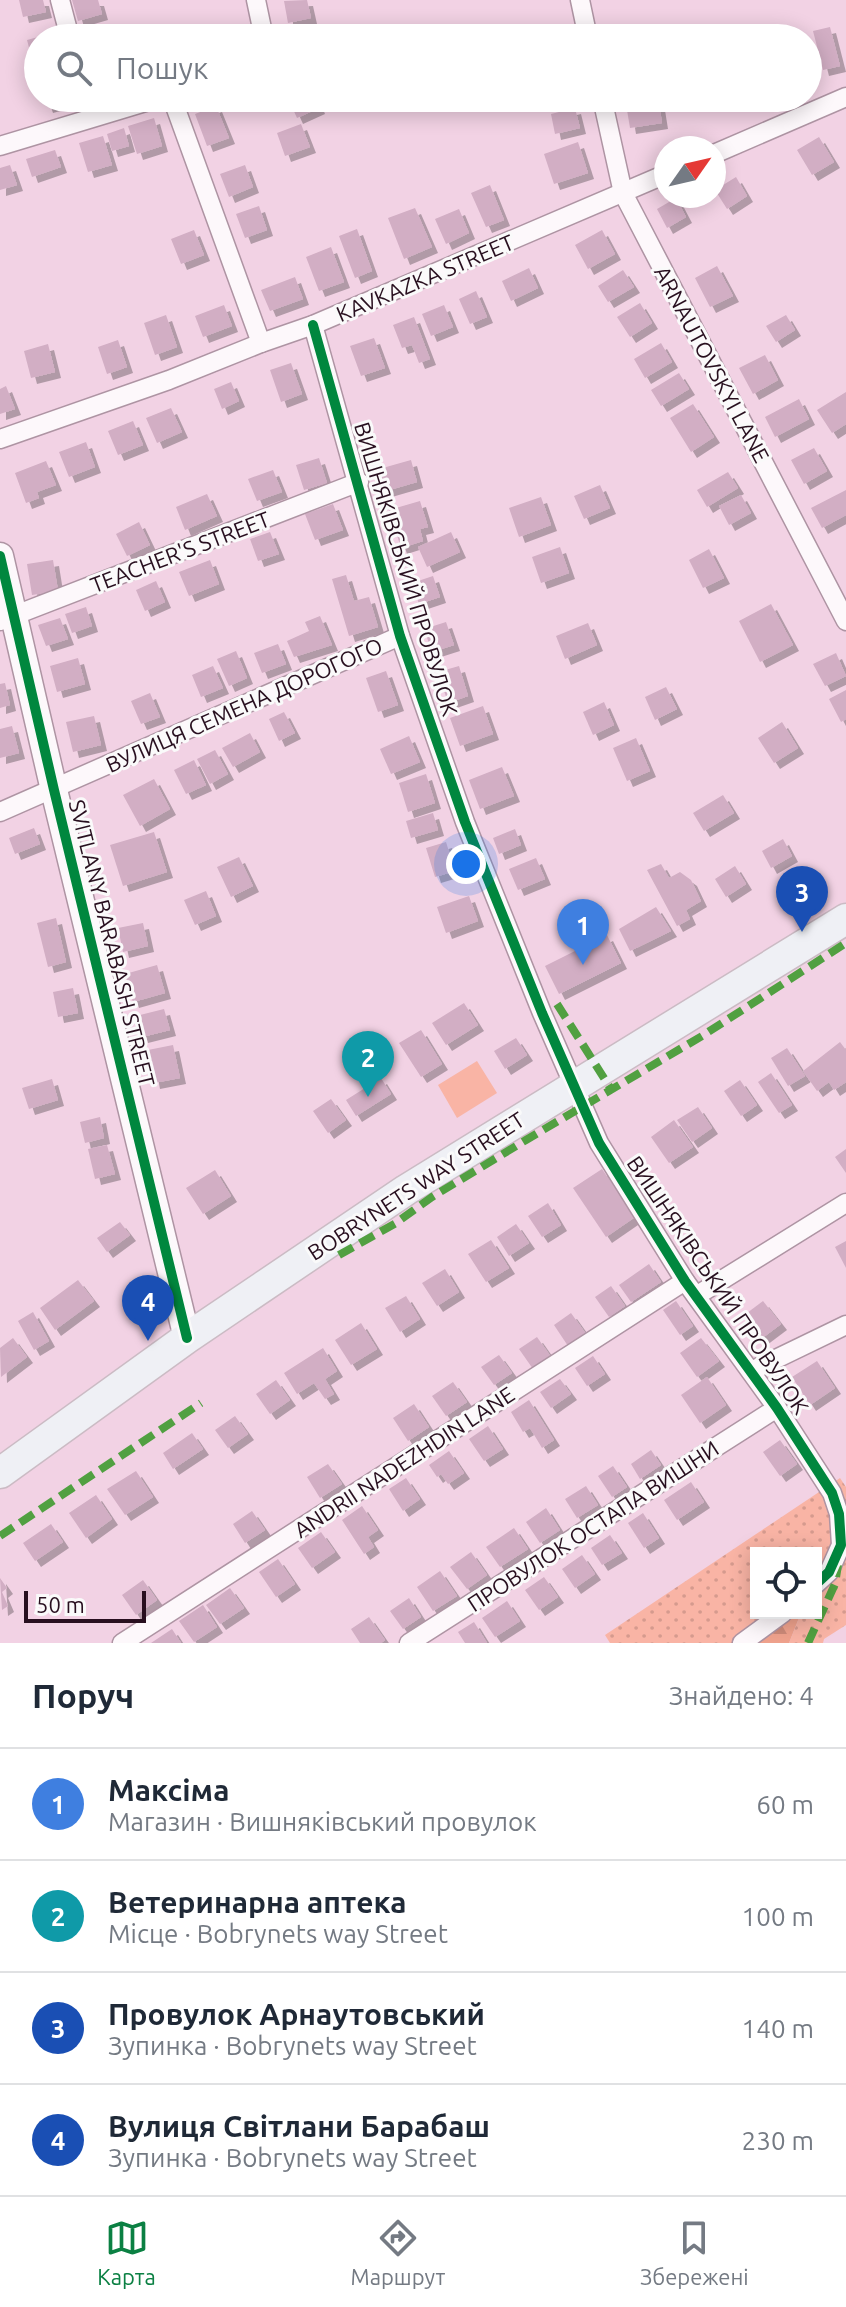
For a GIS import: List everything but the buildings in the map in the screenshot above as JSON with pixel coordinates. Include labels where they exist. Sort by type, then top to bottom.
[{"type":"main road","name":"BOBRYNETS WAY STREET","points":[[0,1473],[187,1338],[406,1190],[846,919]]},
{"type":"street","points":[[60,0],[66,24]]},
{"type":"street","points":[[256,0],[261,24]]},
{"type":"street","points":[[580,0],[585,24]]},
{"type":"street","points":[[822,107],[846,97]]},
{"type":"street","points":[[0,146],[80,112]]},
{"type":"street","points":[[177,112],[261,343]]},
{"type":"street","name":"ARNAUTOVSKYI LANE","points":[[605,112],[623,193],[846,621]]},
{"type":"street","points":[[726,149],[811,112]]},
{"type":"street","name":"KAVKAZKA STREET","points":[[0,439],[313,325],[654,179]]},
{"type":"street","name":"ВИШНЯКІВСЬКИЙ ПРОВУЛОК","points":[[313,325],[400,636],[465,822],[542,1013],[599,1143],[691,1288],[777,1408],[832,1493],[839,1514],[841,1545],[829,1572],[822,1578]]},
{"type":"street","name":"TEACHER'S STREET","points":[[7,618],[359,482]]},
{"type":"street","name":"SVITLANY BARABASH STREET","points":[[0,556],[7,618],[54,790],[187,1338]]},
{"type":"street","name":"ВУЛИЦЯ СЕМЕНА ДОРОГОГО","points":[[0,812],[400,636]]},
{"type":"street","name":"ANDRII NADEZHDIN LANE","points":[[128,1641],[691,1288],[846,1203]]},
{"type":"street","name":"ВИШНЯКІВСЬКИЙ ПРОВУЛОК","points":[[751,1371],[846,1325]]},
{"type":"street","name":"ПРОВУЛОК ОСТАПА ВИШНИ","points":[[409,1643],[777,1408]]},
{"type":"street","points":[[742,1643],[775,1619]]},
{"type":"shaded area","points":[[477,1061],[497,1093],[457,1118],[438,1085]]},
{"type":"shaded area","points":[[840,1478],[846,1487],[846,1625],[824,1639],[823,1643],[789,1643],[799,1619],[822,1619],[822,1547],[750,1547],[750,1619],[789,1619],[757,1643],[610,1643],[605,1635]]},
{"type":"green space","points":[[789,1619],[799,1619],[789,1643],[757,1643]]},
{"type":"marked path","points":[[339,1255],[702,1036],[846,943]]},
{"type":"marked path","points":[[557,1004],[611,1089]]},
{"type":"marked path","points":[[0,1536],[201,1403]]},
{"type":"marked path","points":[[808,1643],[835,1584],[838,1565]]},
{"type":"cycle path","points":[[313,325],[400,636],[465,822],[542,1013],[599,1143],[685,1281],[777,1408],[832,1493],[839,1514],[841,1545],[829,1572],[822,1578]]},
{"type":"cycle path","points":[[0,556],[187,1338]]},
{"type":"place","name":"Провулок Арнаутовський","points":[[802,932]]},
{"type":"place","name":"Максіма","points":[[583,965]]},
{"type":"place","name":"Ветеринарна аптека","points":[[368,1097]]},
{"type":"place","name":"Вулиця Світлани Барабаш","points":[[148,1341]]}]
